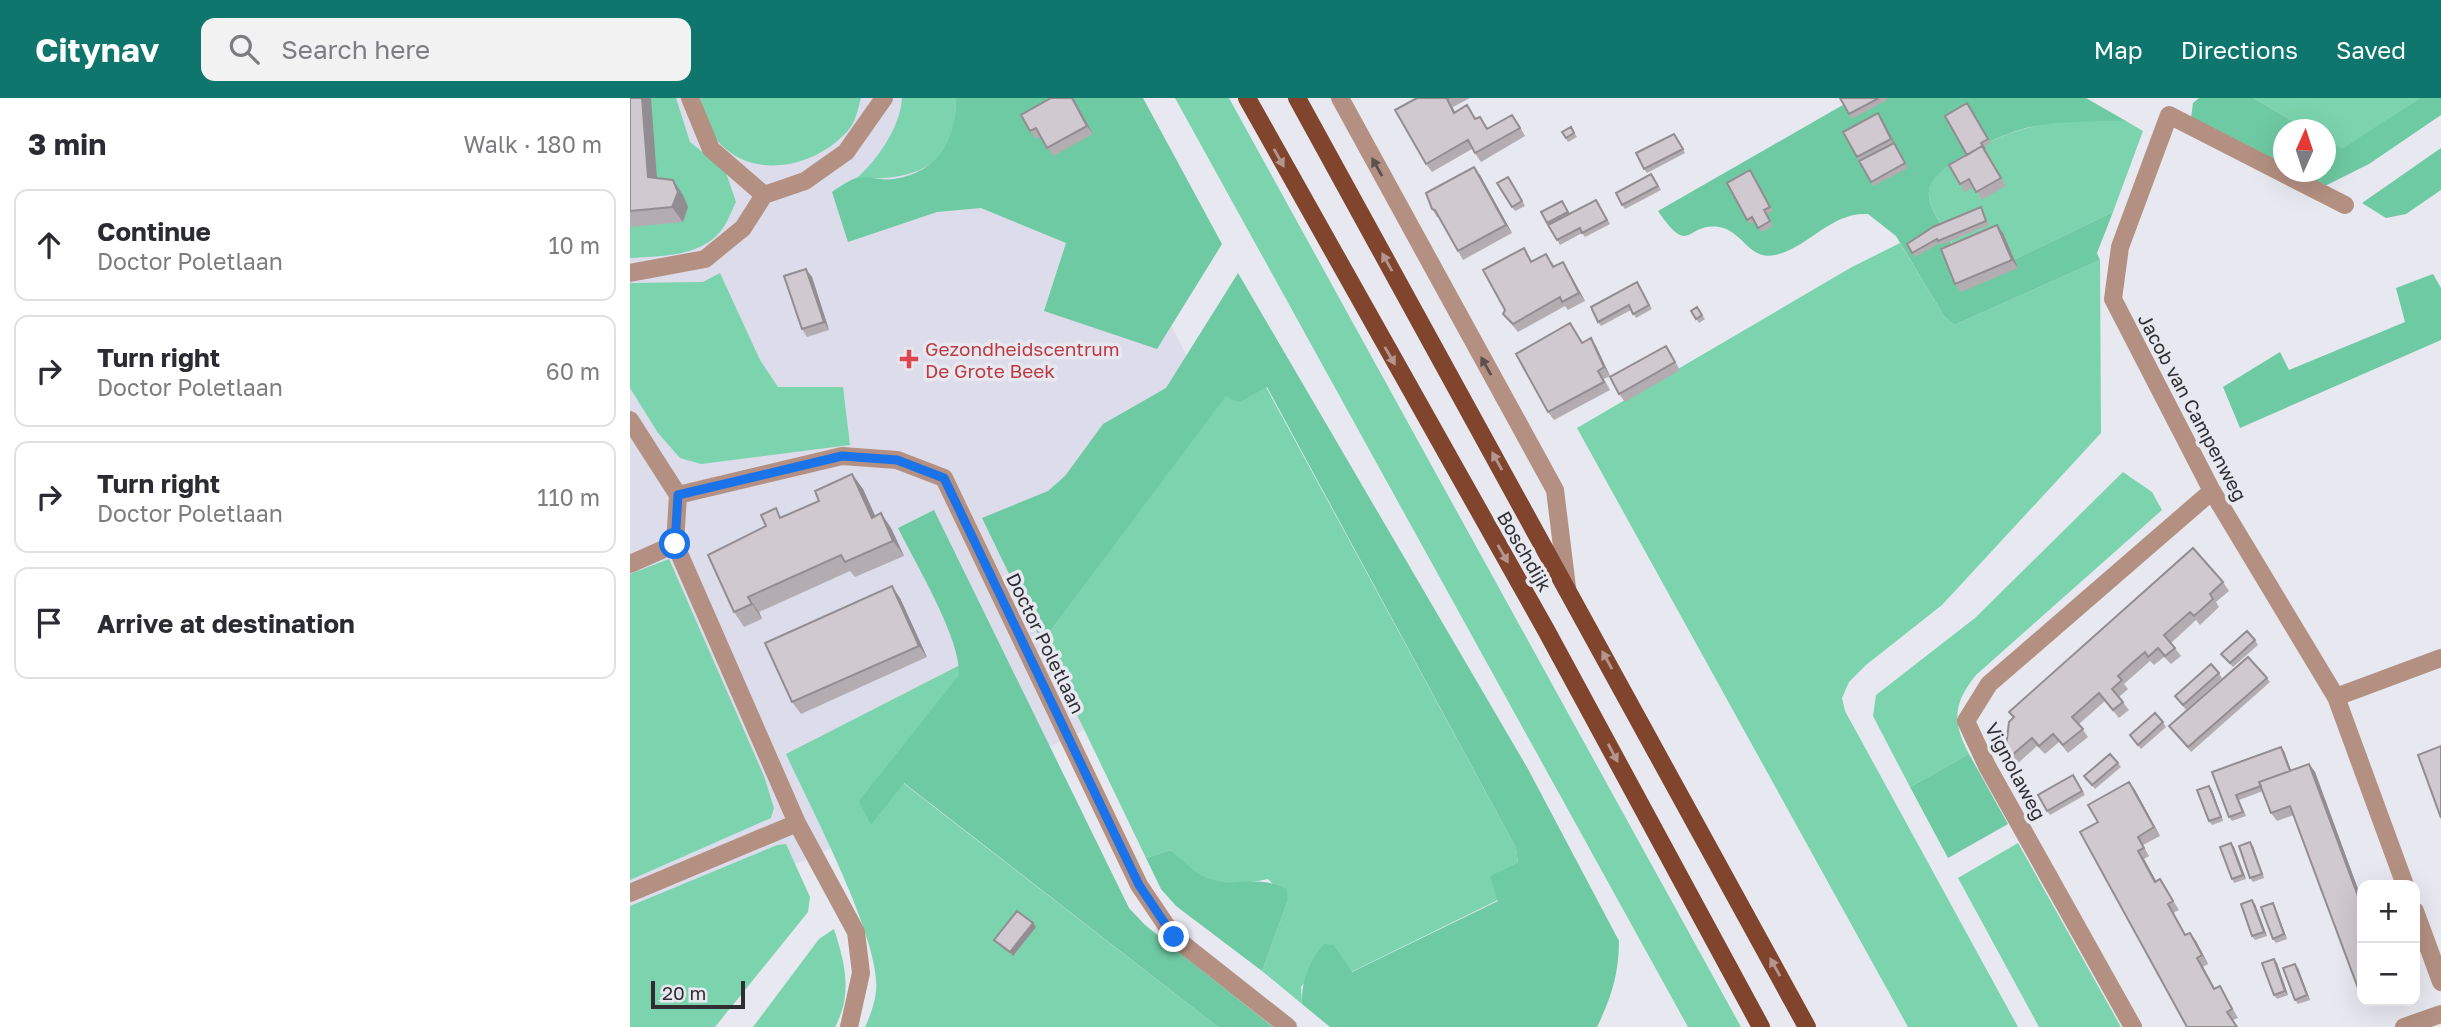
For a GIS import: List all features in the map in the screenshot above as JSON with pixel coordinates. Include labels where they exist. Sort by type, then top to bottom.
[{"type":"main road","name":"Boschdijk","points":[[1247,98],[1546,630],[1761,1027]]},
{"type":"main road","name":"Boschdijk","points":[[1297,98],[1807,1027]]},
{"type":"street","points":[[690,98],[711,149],[764,195]]},
{"type":"street","points":[[630,274],[705,259],[743,228],[764,195],[805,181],[846,152],[884,98]]},
{"type":"street","name":"Boschdijk","points":[[1340,98],[1555,490],[1567,587]]},
{"type":"street","name":"Jacob van Campenweg","points":[[2345,205],[2169,115],[2120,247],[2113,299],[2212,491],[2336,697],[2403,880]]},
{"type":"street","points":[[630,421],[678,495],[675,544],[797,823],[856,932],[861,973],[849,1027]]},
{"type":"street","name":"Doctor Poletlaan","points":[[678,495],[842,456],[897,460],[944,478],[1139,885],[1174,937],[1288,1027]]},
{"type":"street","name":"Vignolaweg","points":[[2133,1027],[1987,766],[1966,721],[1989,684],[2212,491]]},
{"type":"street","points":[[630,564],[675,544]]},
{"type":"street","points":[[2336,697],[2441,658]]},
{"type":"street","points":[[630,893],[797,823]]},
{"type":"street","points":[[2420,925],[2441,982]]},
{"type":"street","points":[[2404,1027],[2441,1014]]},
{"type":"shaded area","name":"Gezondheidscentrum De Grote Beek","points":[[630,98],[1057,98],[1320,621],[630,941]]},
{"type":"green space","points":[[630,98],[676,98],[690,142],[725,170],[736,202],[720,232],[690,251],[630,258]]},
{"type":"green space","points":[[700,98],[861,98],[852,125],[837,141],[803,160],[784,165],[766,165],[747,161],[731,153],[716,139]]},
{"type":"green space","points":[[902,98],[956,98],[949,140],[941,154],[929,165],[915,172],[879,178],[857,178],[873,161],[893,131]]},
{"type":"green space","points":[[956,98],[1143,98],[1222,244],[1157,349],[1044,311],[1066,243],[981,208],[937,212],[848,242],[832,192],[856,178],[894,179],[923,169],[942,152],[948,140],[953,127]]},
{"type":"green space","points":[[1175,98],[1229,98],[1741,1027],[1688,1027]]},
{"type":"green space","points":[[1855,98],[2086,98],[2126,121],[2058,123],[2008,134],[1957,159],[1933,180],[1929,191],[1931,206],[1951,243],[1978,277],[2113,212],[2097,253],[2100,260],[1954,325],[1944,316],[1896,236],[1868,214],[1842,218],[1787,251],[1766,256],[1752,250],[1734,233],[1719,227],[1700,229],[1683,236],[1669,225],[1658,211]]},
{"type":"green space","points":[[2199,98],[2253,98],[2290,119],[2273,119],[2273,164],[2191,118],[2193,103]]},
{"type":"green space","points":[[2253,98],[2420,98],[2342,150],[2336,146],[2336,119],[2290,119]]},
{"type":"green space","points":[[2420,98],[2441,98],[2441,115],[2369,164],[2336,180],[2336,146],[2342,149]]},
{"type":"green space","points":[[2068,121],[2126,121],[2143,131],[2113,212],[1978,277],[1959,254],[1934,211],[1929,190],[1934,180],[1957,159],[1989,142],[2019,130]]},
{"type":"green space","points":[[2441,148],[2441,190],[2406,214],[2386,218],[2362,203]]},
{"type":"green space","points":[[2306,182],[2333,182],[2319,189]]},
{"type":"green space","points":[[1900,243],[1944,316],[1954,325],[2100,260],[2101,433],[1942,605],[1866,665],[1849,682],[1842,698],[1845,711],[2018,1027],[1908,1027],[1577,428],[1852,267]]},
{"type":"green space","points":[[720,273],[760,360],[778,387],[843,387],[850,445],[701,464],[680,458],[658,433],[630,388],[630,283],[703,282]]},
{"type":"green space","points":[[1238,273],[1528,769],[1619,941],[1613,986],[1597,1027],[1330,1027],[1302,1004],[1307,972],[1324,944],[1334,945],[1352,972],[1498,901],[1490,876],[1518,863],[1516,848],[1267,387],[1239,403],[1226,396],[1042,642],[982,518],[1048,491],[1065,476],[1103,424],[1166,388]]},
{"type":"green space","points":[[2433,274],[2441,288],[2441,340],[2240,428],[2223,387],[2280,352],[2289,370],[2405,322],[2396,288]]},
{"type":"green space","points":[[1266,387],[1516,848],[1518,863],[1498,900],[1351,972],[1334,945],[1301,987],[1302,1004],[1262,971],[1288,900],[1268,879],[1231,883],[1203,877],[1192,871],[1170,850],[1146,858],[1042,642],[1226,395],[1239,403]]},
{"type":"green space","points":[[2123,472],[2152,492],[2162,510],[1976,675],[1963,695],[1957,713],[1960,732],[1969,754],[1910,787],[1873,716],[1876,695],[1975,618]]},
{"type":"green space","points":[[934,510],[1129,908],[1145,925],[1273,1027],[1218,1027],[904,783],[871,825],[859,801],[959,675],[958,659],[945,621],[898,528]]},
{"type":"green space","points":[[669,559],[764,776],[774,808],[771,818],[630,880],[630,574]]},
{"type":"green space","points":[[960,665],[959,675],[871,824],[903,783],[1218,1027],[865,1027],[876,991],[875,969],[868,940],[842,873],[786,754]]},
{"type":"green space","points":[[1969,754],[2008,824],[1948,858],[1910,787]]},
{"type":"green space","points":[[2018,843],[2121,1027],[2039,1027],[1958,878]]},
{"type":"green space","points":[[786,844],[810,897],[808,912],[715,1027],[630,1027],[630,906],[777,845]]},
{"type":"green space","points":[[1170,850],[1204,877],[1230,882],[1266,882],[1286,889],[1288,900],[1262,971],[1176,906],[1161,889],[1146,858]]},
{"type":"green space","points":[[834,929],[845,978],[844,1003],[835,1027],[753,1027],[819,939]]},
{"type":"building","points":[[630,98],[642,98],[648,177],[673,180],[678,192],[672,207],[630,211]]},
{"type":"building","points":[[1051,98],[1072,98],[1087,126],[1047,148],[1036,128],[1030,131],[1021,115]]},
{"type":"building","points":[[1417,98],[1449,98],[1447,99],[1454,113],[1467,105],[1475,119],[1480,117],[1487,129],[1512,115],[1520,128],[1475,153],[1468,140],[1426,164],[1395,110]]},
{"type":"building","points":[[1840,98],[1879,98],[1849,114]]},
{"type":"building","points":[[1967,103],[1988,139],[1981,143],[1985,149],[1982,146],[1967,155],[1945,116]]},
{"type":"building","points":[[1878,113],[1891,139],[1857,157],[1843,132]]},
{"type":"building","points":[[1571,127],[1574,133],[1566,138],[1562,132]]},
{"type":"building","points":[[1674,134],[1683,149],[1644,169],[1636,153]]},
{"type":"building","points":[[1894,143],[1905,163],[1871,182],[1859,161]]},
{"type":"building","points":[[1982,146],[2001,178],[1976,192],[1969,179],[1960,184],[1949,165]]},
{"type":"building","points":[[1474,167],[1506,225],[1458,251],[1432,209],[1426,193]]},
{"type":"building","points":[[1750,170],[1770,207],[1764,210],[1770,221],[1758,228],[1752,217],[1747,220],[1727,183]]},
{"type":"building","points":[[1651,174],[1658,186],[1622,205],[1616,193]]},
{"type":"building","points":[[1508,177],[1522,201],[1512,207],[1497,183]]},
{"type":"building","points":[[1596,200],[1607,220],[1582,233],[1580,228],[1557,240],[1548,225]]},
{"type":"building","points":[[1562,201],[1568,212],[1547,223],[1541,212]]},
{"type":"building","points":[[1981,207],[1986,221],[1938,241],[1937,239],[1912,253],[1907,244],[1933,227]]},
{"type":"building","points":[[1997,225],[2012,260],[1955,284],[1941,249]]},
{"type":"building","points":[[1524,248],[1531,262],[1546,254],[1553,267],[1563,262],[1579,293],[1562,302],[1560,297],[1513,324],[1503,314],[1505,310],[1483,270]]},
{"type":"building","points":[[806,269],[824,322],[802,329],[784,276]]},
{"type":"building","points":[[1637,282],[1649,305],[1633,314],[1629,305],[1598,322],[1591,307]]},
{"type":"building","points":[[1697,307],[1702,315],[1696,319],[1691,311]]},
{"type":"building","points":[[1570,323],[1582,343],[1591,338],[1604,367],[1598,371],[1604,382],[1548,412],[1516,354]]},
{"type":"building","points":[[1666,346],[1675,362],[1619,394],[1610,377]]},
{"type":"building","points":[[852,474],[872,518],[881,513],[893,541],[845,562],[841,555],[748,597],[752,604],[734,612],[708,555],[766,526],[761,515],[776,508],[780,518],[819,501],[815,491]]},
{"type":"building","points":[[2193,548],[2223,582],[2210,594],[2213,599],[2203,608],[2194,616],[2190,612],[2164,635],[2175,648],[2165,656],[2158,648],[2148,657],[2145,652],[2131,664],[2118,676],[2122,680],[2112,689],[2123,702],[2113,710],[2099,693],[2072,717],[2083,729],[2063,745],[2053,734],[2039,746],[2032,738],[2011,756],[2006,747],[2009,722],[2014,717],[2009,712]]},
{"type":"building","points":[[892,586],[919,646],[792,702],[765,643]]},
{"type":"building","points":[[2247,631],[2255,640],[2230,663],[2221,654]]},
{"type":"building","points":[[2248,657],[2267,678],[2188,747],[2169,726]]},
{"type":"building","points":[[2211,664],[2219,673],[2183,705],[2175,696]]},
{"type":"building","points":[[2155,713],[2163,722],[2138,745],[2130,735]]},
{"type":"building","points":[[2441,746],[2441,818],[2418,755]]},
{"type":"building","points":[[2281,747],[2290,771],[2259,782],[2261,786],[2236,795],[2243,812],[2229,817],[2212,772]]},
{"type":"building","points":[[2110,754],[2118,763],[2092,785],[2084,776]]},
{"type":"building","points":[[2309,764],[2357,894],[2357,985],[2290,806],[2271,813],[2259,782]]},
{"type":"building","points":[[2073,775],[2082,791],[2047,811],[2038,795]]},
{"type":"building","points":[[2129,782],[2154,827],[2138,837],[2144,848],[2138,851],[2155,882],[2160,879],[2173,901],[2168,904],[2185,935],[2190,933],[2202,955],[2197,958],[2214,989],[2220,986],[2232,1009],[2227,1012],[2237,1027],[2187,1027],[2080,832],[2098,822],[2088,805]]},
{"type":"building","points":[[2209,786],[2221,817],[2209,821],[2197,790]]},
{"type":"building","points":[[2250,842],[2262,874],[2250,878],[2239,846]]},
{"type":"building","points":[[2231,843],[2243,875],[2232,879],[2220,847]]},
{"type":"building","points":[[2252,900],[2264,932],[2252,936],[2241,904]]},
{"type":"building","points":[[2273,903],[2284,934],[2273,939],[2261,907]]},
{"type":"building","points":[[1017,911],[1033,923],[1010,952],[994,940]]},
{"type":"building","points":[[2274,959],[2285,991],[2274,995],[2262,963]]},
{"type":"building","points":[[2295,964],[2307,995],[2295,1000],[2283,968]]},
{"type":"place","name":"Gezondheidscentrum De Grote Beek","points":[[909,359]]},
{"type":"route","points":[[675,544],[678,495],[842,456],[897,460],[944,478],[1139,885],[1174,937]]}]
